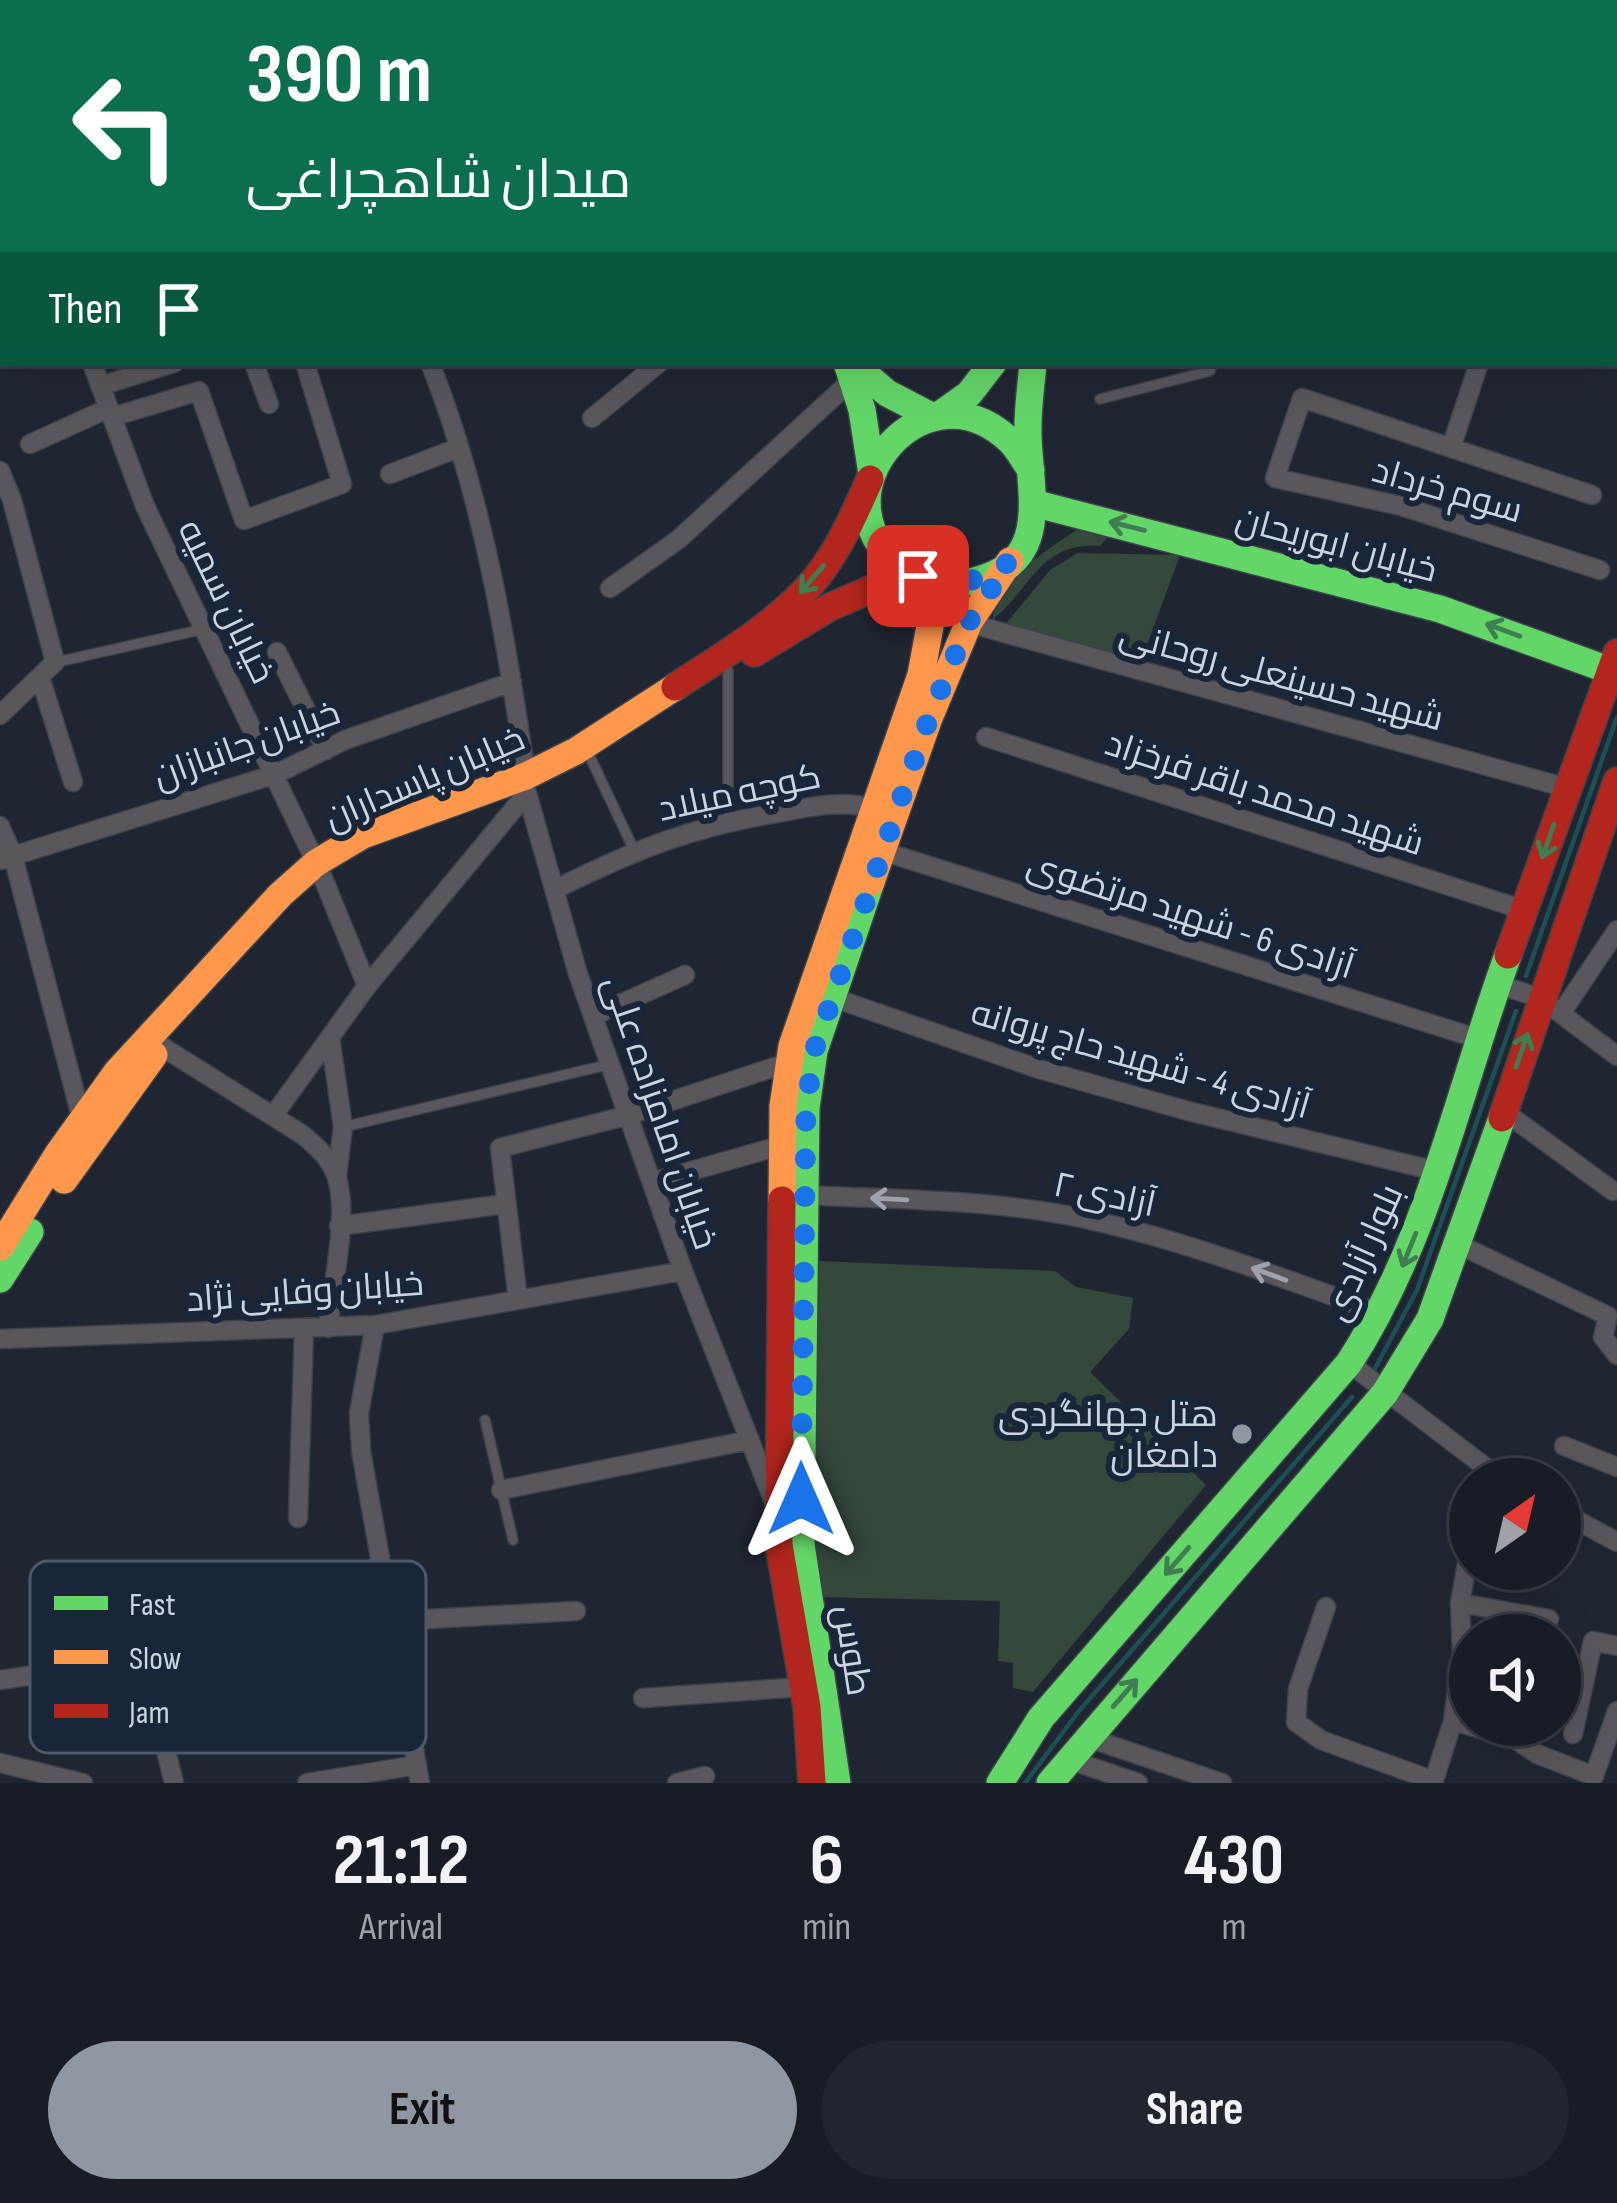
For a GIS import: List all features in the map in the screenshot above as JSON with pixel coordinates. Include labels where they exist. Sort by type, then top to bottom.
[{"type":"street","name":"خیابان سمیه","points":[[93,366],[145,506],[276,774],[367,986]]},
{"type":"street","points":[[100,386],[164,366]]},
{"type":"street","points":[[255,366],[269,404]]},
{"type":"street","points":[[30,444],[110,413],[199,391],[244,520],[342,484],[306,366]]},
{"type":"street","name":"خیابان امامزاده علی","points":[[431,366],[473,497],[512,682],[527,784],[593,1016],[683,1271],[761,1447]]},
{"type":"street","points":[[592,418],[655,366]]},
{"type":"street","points":[[871,477],[894,438],[969,394],[991,366]]},
{"type":"street","points":[[851,369],[871,477],[868,497],[873,529],[890,556],[914,574],[933,582],[966,583],[997,571],[1030,534],[1037,504],[1028,435],[1033,366]]},
{"type":"street","points":[[1478,366],[1451,448],[1592,495]]},
{"type":"street","points":[[851,369],[936,416],[987,422],[1013,441],[1031,470]]},
{"type":"street","points":[[610,588],[679,539],[851,369]]},
{"type":"street","name":"سوم خرداد","points":[[1451,448],[1302,398],[1275,478],[1401,506],[1600,570]]},
{"type":"street","points":[[390,474],[458,448]]},
{"type":"street","points":[[0,471],[6,505],[56,662],[0,715]]},
{"type":"street","name":"خیابان پاسداران","points":[[527,784],[772,620],[815,579],[849,527],[871,477]]},
{"type":"street","name":"خیابان ابوریحان","points":[[1037,504],[1440,609],[1615,666]]},
{"type":"street","name":"طوس","points":[[837,1783],[802,1544],[806,1108],[814,1051],[929,718],[969,622],[1010,561]]},
{"type":"street","name":"خیابان پاسداران","points":[[0,1247],[117,1072],[280,895],[369,848],[591,760],[830,607],[914,574]]},
{"type":"street","name":"طوس","points":[[812,1783],[779,1516],[761,1447],[790,1062],[809,990],[921,675],[930,626],[914,574]]},
{"type":"street","name":"شهید حسینعلی روحانی","points":[[979,626],[1567,788]]},
{"type":"street","points":[[277,652],[326,750]]},
{"type":"street","name":"بلوار آزادی","points":[[1000,1783],[1041,1718],[1349,1363],[1380,1313],[1413,1240],[1567,788],[1603,727],[1615,666]]},
{"type":"street","points":[[40,677],[74,782]]},
{"type":"street","name":"خیابان جانبازان","points":[[7,858],[276,774],[326,750],[512,682]]},
{"type":"street","name":"شهید محمد باقر فرخزاد","points":[[986,737],[1524,910]]},
{"type":"street","points":[[1050,1783],[1385,1393],[1430,1319],[1502,1110],[1551,1005],[1617,781]]},
{"type":"street","points":[[273,1116],[367,986],[527,784]]},
{"type":"street","name":"کوچه میلاد","points":[[556,889],[634,850],[728,821],[851,802],[874,808]]},
{"type":"street","points":[[0,826],[82,1120]]},
{"type":"street","name":"آزادی 6 - شهید مرتضوی","points":[[882,851],[1479,1040]]},
{"type":"street","name":"خیابان پاسداران","points":[[0,1279],[74,1164],[161,1046],[320,870]]},
{"type":"street","points":[[1551,1005],[1617,930]]},
{"type":"street","points":[[593,1016],[686,975]]},
{"type":"street","points":[[1497,983],[1551,1005],[1617,1056]]},
{"type":"street","name":"آزادی 4 - شهید حاج پروانه","points":[[831,997],[1060,1076],[1436,1171]]},
{"type":"street","points":[[328,1328],[343,1127],[330,1036]]},
{"type":"street","points":[[161,1046],[323,1152],[337,1175]]},
{"type":"street","points":[[518,1300],[498,1153],[504,1145],[629,1115],[790,1062]]},
{"type":"street","points":[[1502,1110],[1613,1191]]},
{"type":"street","points":[[652,1181],[783,1145]]},
{"type":"street","name":"آزادی ۲","points":[[805,1195],[993,1205],[1097,1221],[1216,1255],[1380,1313]]},
{"type":"street","points":[[339,1226],[505,1204]]},
{"type":"street","points":[[1459,1244],[1608,1316],[1603,1337],[1617,1355]]},
{"type":"street","name":"خیابان وفایی نژاد","points":[[0,1339],[376,1325],[683,1271]]},
{"type":"street","points":[[376,1325],[358,1413],[380,1561]]},
{"type":"street","points":[[298,1518],[304,1330]]},
{"type":"street","points":[[1349,1363],[1470,1458]]},
{"type":"street","points":[[1564,1446],[1617,1467]]},
{"type":"street","points":[[501,1490],[761,1447]]},
{"type":"street","points":[[1581,1522],[1617,1542]]},
{"type":"street","points":[[1460,1614],[1462,1590]]},
{"type":"street","points":[[1460,1603],[1522,1614]]},
{"type":"street","points":[[1326,1606],[1298,1689],[1295,1722],[1321,1740],[1433,1782],[1449,1733]]},
{"type":"street","points":[[426,1619],[576,1611]]},
{"type":"street","points":[[1581,1697],[1593,1641],[1617,1646]]},
{"type":"street","points":[[0,1680],[30,1676]]},
{"type":"street","points":[[643,1698],[803,1687]]},
{"type":"street","points":[[1525,1746],[1594,1776],[1615,1722]]},
{"type":"street","points":[[1086,1737],[1222,1783]]},
{"type":"street","points":[[166,1753],[174,1783]]},
{"type":"street","points":[[1067,1759],[1138,1783]]},
{"type":"street","points":[[0,1762],[83,1783]]},
{"type":"street","points":[[307,1783],[419,1774]]},
{"type":"street","points":[[677,1783],[705,1776]]},
{"type":"lane","points":[[1100,399],[1210,371],[1212,366]]},
{"type":"lane","points":[[56,662],[204,629]]},
{"type":"lane","points":[[728,670],[728,821]]},
{"type":"lane","points":[[591,760],[634,850]]},
{"type":"lane","points":[[343,1127],[610,1064]]},
{"type":"lane","points":[[484,1420],[513,1540]]},
{"type":"green space","points":[[1079,528],[1108,536],[1100,546],[1063,551],[1049,559],[992,620],[1015,577]]},
{"type":"green space","points":[[1078,553],[1180,555],[1141,662],[1004,626],[1050,570]]},
{"type":"green space","points":[[819,1261],[1055,1271],[1076,1287],[1133,1298],[1129,1329],[1090,1372],[1206,1485],[1033,1692],[1013,1688],[1013,1663],[998,1661],[1000,1601],[814,1597]]},
{"type":"waterway","points":[[1526,976],[1617,717]]},
{"type":"waterway","points":[[1373,1372],[1417,1290],[1516,1011]]},
{"type":"waterway","points":[[1025,1783],[1079,1711],[1352,1397]]},
{"type":"traffic: fast","points":[[848,366],[862,410],[872,474]]},
{"type":"traffic: fast","points":[[856,366],[887,393],[933,417]]},
{"type":"traffic: fast","points":[[938,416],[969,394],[991,366]]},
{"type":"traffic: fast","points":[[1030,469],[1033,366]]},
{"type":"traffic: fast","points":[[941,416],[975,419],[1009,440],[1030,469],[1031,524],[1026,543],[999,572],[950,584],[926,580],[880,545],[868,513],[871,480],[886,450],[910,428],[941,416]]},
{"type":"traffic: fast","points":[[1037,504],[1440,609],[1617,673]]},
{"type":"traffic: fast","points":[[837,1783],[801,1544],[806,1108],[814,1051],[871,882]]},
{"type":"traffic: fast","points":[[1000,1783],[1041,1718],[1349,1363],[1377,1316],[1421,1216],[1508,955]]},
{"type":"traffic: fast","points":[[1050,1783],[1385,1393],[1430,1319],[1502,1118]]},
{"type":"traffic: fast","points":[[0,1279],[30,1232]]},
{"type":"traffic: slow","points":[[871,882],[969,622],[1010,561]]},
{"type":"traffic: slow","points":[[782,1200],[783,1106],[792,1046],[921,675],[930,626],[918,576]]},
{"type":"traffic: slow","points":[[0,1247],[117,1072],[280,895],[316,863],[363,835],[526,776],[576,751],[675,687]]},
{"type":"traffic: slow","points":[[64,1180],[154,1055]]},
{"type":"traffic: jam","points":[[675,687],[750,637],[801,594],[832,555],[870,479]]},
{"type":"traffic: jam","points":[[754,653],[830,607],[911,572]]},
{"type":"traffic: jam","points":[[1508,955],[1617,653]]},
{"type":"traffic: jam","points":[[1502,1118],[1617,781]]},
{"type":"traffic: jam","points":[[782,1200],[779,1545],[807,1707],[812,1783]]},
{"type":"place","name":"هتل جهانگردى دامغان","points":[[1242,1434]]},
{"type":"route","points":[[801,1499],[806,1108],[814,1051],[929,718],[969,622],[1010,561],[966,583],[933,582],[918,576]]}]
